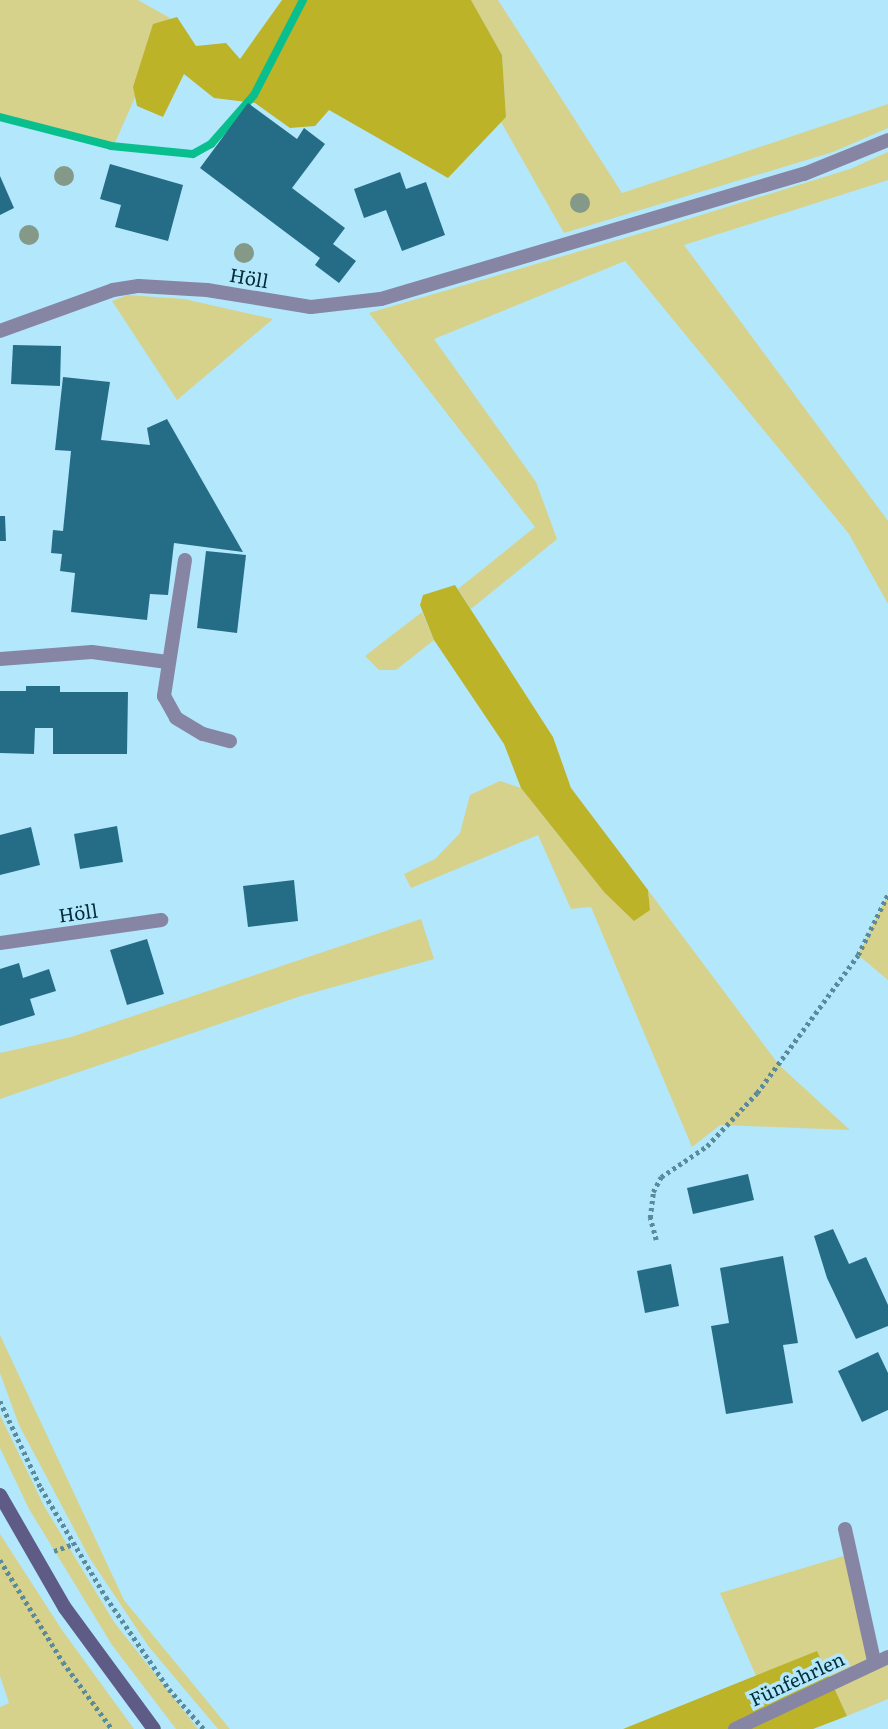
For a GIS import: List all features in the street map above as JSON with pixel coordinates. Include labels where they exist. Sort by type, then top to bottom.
[{"type":"main road","points":[[0,1495],[65,1608],[154,1729]]},
{"type":"street","name":"Höll","points":[[0,331],[113,290],[139,286],[207,290],[284,304],[345,305],[494,267],[804,174],[888,140]]},
{"type":"street","points":[[185,559],[167,662],[164,696],[176,718],[202,734],[230,741]]},
{"type":"street","points":[[0,659],[92,652],[167,662]]},
{"type":"street","name":"Höll","points":[[0,943],[161,920]]},
{"type":"street","name":"Fünfehrlen","points":[[735,1729],[836,1685],[881,1659],[845,1529]]},
{"type":"path","points":[[656,1240],[650,1218],[653,1192],[661,1177],[707,1146],[757,1093],[858,955],[888,894]]},
{"type":"path","points":[[0,1401],[41,1488],[106,1597],[169,1689],[204,1729]]},
{"type":"path","points":[[0,1560],[56,1652],[112,1729]]},
{"type":"shaded area","points":[[0,0],[138,0],[170,18],[114,145],[0,114]]},
{"type":"shaded area","points":[[282,0],[471,0],[502,55],[506,117],[448,178],[329,110],[315,126],[290,128],[255,103],[214,98],[184,74],[163,117],[137,106],[133,87],[153,24],[177,17],[196,46],[226,43],[240,59]]},
{"type":"shaded area","points":[[471,0],[498,0],[622,193],[888,104],[888,128],[833,152],[564,233],[501,122],[506,117],[502,55]]},
{"type":"shaded area","points":[[888,152],[888,180],[684,245],[888,521],[888,604],[849,534],[625,261],[434,339],[536,482],[557,539],[471,609],[458,589],[535,527],[369,313],[850,169]]},
{"type":"shaded area","points":[[128,295],[184,299],[273,319],[177,400],[112,301]]},
{"type":"shaded area","points":[[455,585],[553,737],[571,788],[648,890],[650,910],[634,921],[604,892],[521,788],[504,744],[434,640],[420,605],[423,595]]},
{"type":"shaded area","points":[[422,612],[434,640],[396,670],[379,670],[365,656]]},
{"type":"shaded area","points":[[500,781],[521,788],[604,892],[650,910],[648,890],[779,1065],[850,1130],[720,1125],[692,1147],[591,907],[571,909],[538,835],[411,888],[404,874],[435,859],[460,833],[470,795]]},
{"type":"shaded area","points":[[888,894],[888,980],[858,955]]},
{"type":"shaded area","points":[[421,919],[434,959],[301,996],[0,1099],[0,1053],[71,1037]]},
{"type":"shaded area","points":[[0,1335],[124,1600],[230,1729],[218,1729],[149,1647],[89,1557],[19,1425],[0,1373]]},
{"type":"shaded area","points":[[0,1415],[44,1506],[114,1622],[198,1729],[176,1729],[112,1645],[29,1509],[0,1448]]},
{"type":"shaded area","points":[[0,1534],[62,1630],[134,1729],[0,1729],[0,1707],[9,1703],[0,1676]]},
{"type":"shaded area","points":[[850,1554],[874,1661],[888,1657],[888,1699],[847,1716],[817,1652],[756,1676],[720,1593]]},
{"type":"shaded area","points":[[817,1651],[847,1716],[813,1729],[623,1729]]},
{"type":"building","points":[[248,103],[297,139],[304,128],[325,144],[292,188],[345,228],[333,244],[356,261],[339,283],[315,265],[320,258],[200,168]]},
{"type":"building","points":[[110,164],[183,185],[168,241],[115,227],[121,205],[100,199]]},
{"type":"building","points":[[400,172],[406,189],[426,182],[445,235],[402,251],[386,210],[364,218],[354,189]]},
{"type":"building","points":[[0,176],[14,208],[0,215]]},
{"type":"building","points":[[13,345],[61,346],[60,386],[11,384]]},
{"type":"building","points":[[63,377],[110,382],[101,440],[150,445],[147,428],[167,419],[243,552],[174,543],[168,595],[150,594],[147,620],[71,612],[75,573],[60,571],[62,554],[51,553],[53,530],[63,531],[71,451],[55,450]]},
{"type":"building","points":[[0,516],[5,516],[6,541],[0,541]]},
{"type":"building","points":[[206,551],[246,555],[237,633],[197,628]]},
{"type":"building","points":[[26,686],[60,686],[60,692],[128,692],[127,754],[53,754],[53,728],[35,728],[34,754],[0,753],[0,691],[26,691]]},
{"type":"building","points":[[117,826],[123,862],[80,869],[74,834]]},
{"type":"building","points":[[31,827],[40,865],[0,875],[0,835]]},
{"type":"building","points":[[294,880],[298,921],[248,927],[243,886]]},
{"type":"building","points":[[147,939],[164,994],[127,1005],[110,950]]},
{"type":"building","points":[[19,963],[23,978],[49,969],[56,991],[30,999],[35,1015],[0,1026],[0,969]]},
{"type":"building","points":[[748,1174],[754,1200],[693,1214],[687,1188]]},
{"type":"building","points":[[833,1229],[849,1264],[866,1257],[888,1305],[888,1326],[856,1339],[827,1278],[814,1236]]},
{"type":"building","points":[[783,1256],[798,1343],[783,1345],[793,1403],[726,1414],[711,1326],[729,1323],[720,1268]]},
{"type":"building","points":[[671,1264],[679,1306],[645,1313],[637,1271]]},
{"type":"building","points":[[878,1352],[888,1373],[888,1410],[862,1422],[838,1371]]},
{"type":"waterway","points":[[0,117],[111,146],[193,154],[211,144],[254,95],[303,0]]}]
